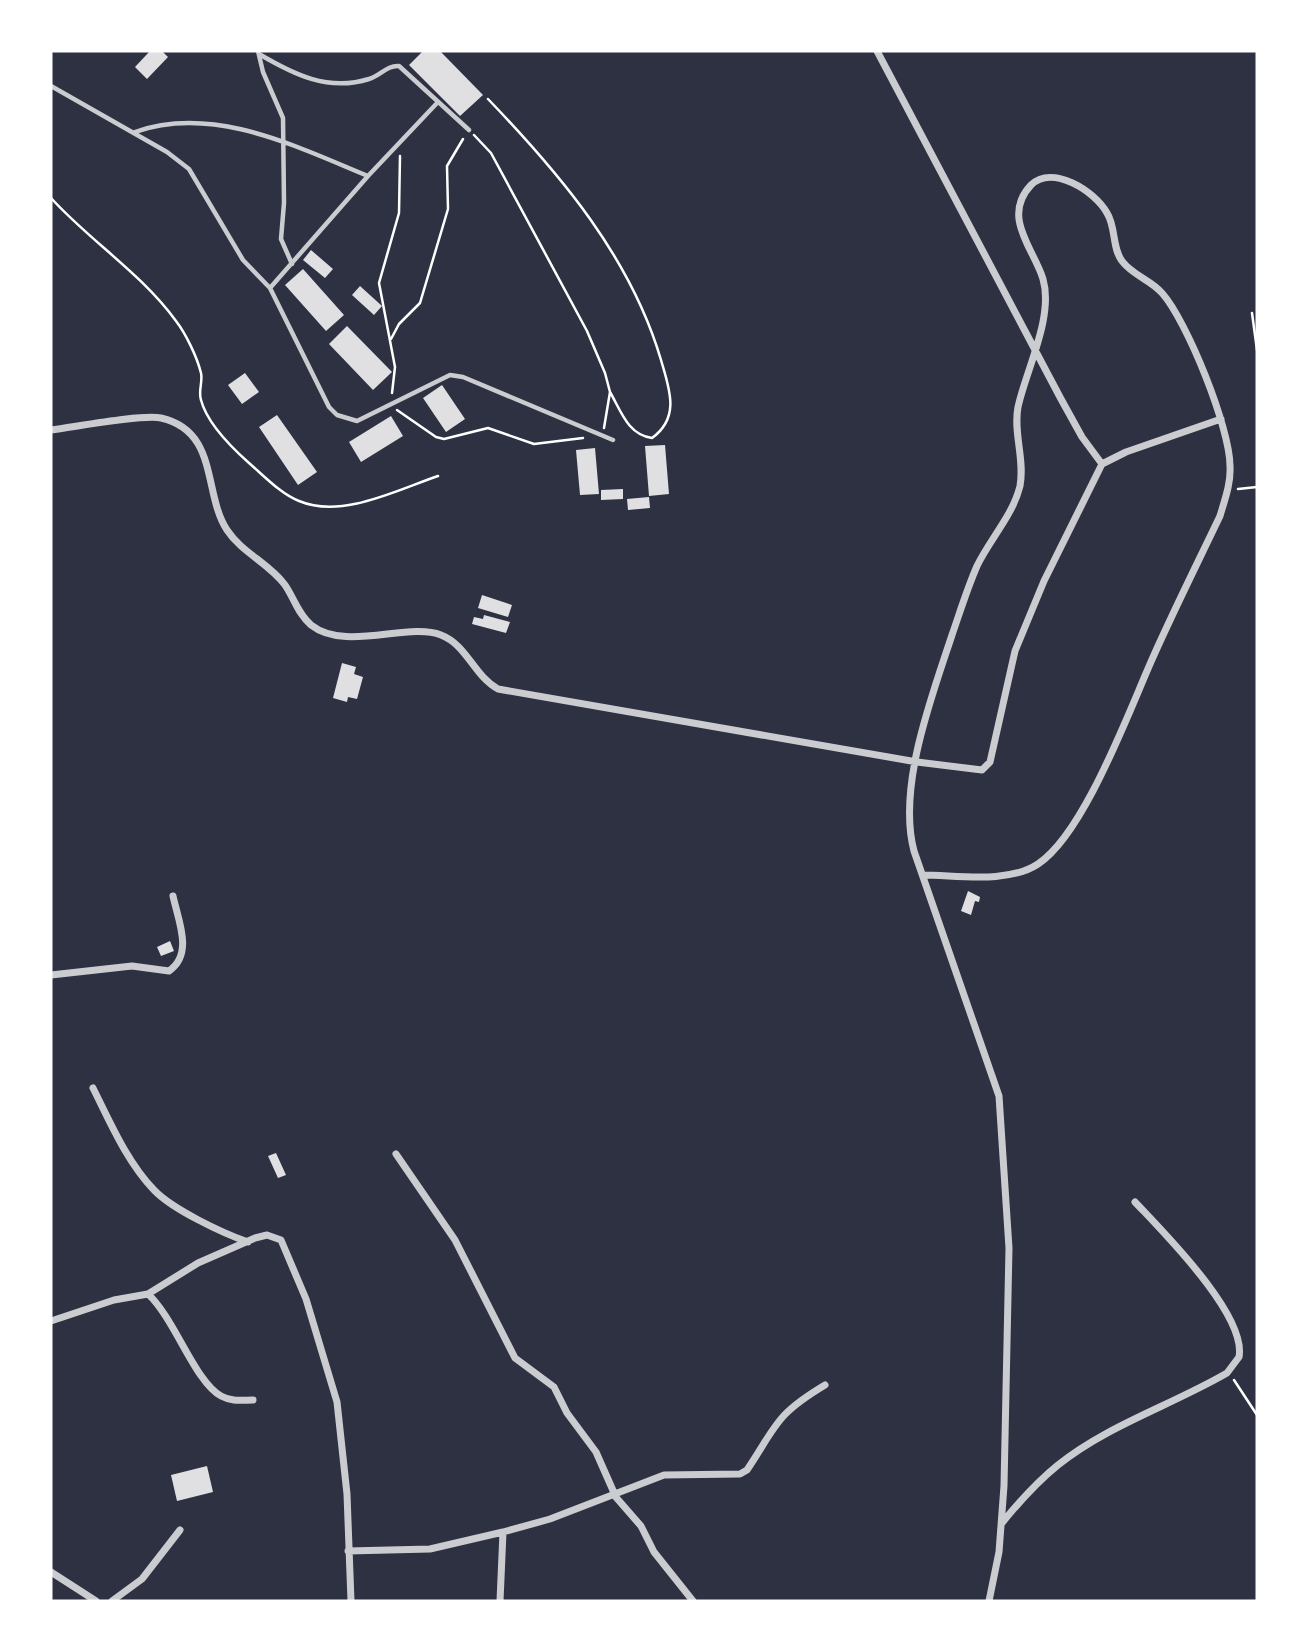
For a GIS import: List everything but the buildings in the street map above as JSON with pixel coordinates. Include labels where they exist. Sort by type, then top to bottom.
[{"type":"street","points":[[877,51],[1035,351],[1082,437],[1102,464]]},
{"type":"street","points":[[923,875],[1010,873],[1038,864],[1060,842],[1086,802],[1220,516],[1228,488],[1229,452],[1222,419],[1167,300],[1120,259],[1107,212],[1094,197],[1055,176],[1043,177],[1032,185],[1020,205],[1021,235],[1043,279],[1044,292],[1035,351],[1018,408],[1022,462],[1020,486],[1010,510],[978,564],[963,600],[932,694],[909,804],[908,830],[923,875],[999,1096],[1009,1248],[1002,1524],[989,1601]]},
{"type":"street","points":[[51,430],[146,417],[172,422],[186,430],[208,462],[226,528],[284,583],[300,614],[312,626],[330,634],[441,635],[461,651],[485,682],[498,689],[974,770],[987,767],[1007,673],[1019,640],[1044,581],[1102,464],[1125,452],[1222,419]]},
{"type":"street","points":[[51,975],[132,966],[169,971],[178,965],[183,946],[173,896]]},
{"type":"street","points":[[93,1088],[114,1130],[154,1191],[205,1225],[248,1242]]},
{"type":"street","points":[[396,1154],[455,1240],[515,1357],[554,1387],[567,1413],[596,1452],[615,1495],[641,1526],[654,1552],[693,1601]]},
{"type":"street","points":[[1002,1524],[1024,1496],[1059,1464],[1109,1432],[1227,1373],[1236,1364],[1240,1350],[1226,1314],[1191,1261],[1135,1202]]},
{"type":"street","points":[[51,1321],[114,1300],[148,1294],[198,1263],[267,1235],[281,1240],[306,1299],[337,1402],[345,1454],[351,1601]]},
{"type":"street","points":[[148,1294],[161,1306],[215,1392],[234,1401],[253,1399]]},
{"type":"street","points":[[348,1551],[430,1549],[503,1532],[615,1495],[664,1475],[740,1475],[747,1470],[777,1419],[793,1404],[825,1385]]},
{"type":"street","points":[[112,1601],[142,1578],[180,1530]]},
{"type":"street","points":[[500,1601],[503,1532]]},
{"type":"street","points":[[51,1572],[96,1601]]},
{"type":"lane","points":[[259,52],[292,73],[320,82],[363,80],[399,66],[416,78],[469,130]]},
{"type":"lane","points":[[259,52],[266,82],[283,118],[281,239],[292,264]]},
{"type":"lane","points":[[51,86],[134,133],[189,169],[237,252],[270,288],[318,389],[337,415],[357,421],[450,375],[463,377],[613,440]]},
{"type":"lane","points":[[270,288],[368,176],[438,102]]},
{"type":"lane","points":[[134,133],[171,125],[223,127],[263,134],[368,176]]},
{"type":"path","points":[[391,339],[399,324],[420,303],[449,209],[447,166],[469,130],[483,143],[497,163],[587,331],[610,392],[625,420],[638,435],[652,438],[659,433],[670,412],[672,397],[649,320],[627,276],[558,174],[488,99]]},
{"type":"path","points":[[399,143],[399,213],[379,284],[395,367],[391,406],[436,438],[444,439],[488,428],[534,444],[603,435],[610,392]]},
{"type":"path","points":[[51,198],[79,228],[145,285],[177,323],[201,372],[200,398],[207,413],[242,457],[297,501],[317,507],[338,507],[438,476]]},
{"type":"path","points":[[1252,313],[1257,350]]},
{"type":"path","points":[[1228,488],[1257,487]]},
{"type":"path","points":[[1227,1373],[1244,1392],[1257,1415]]}]
